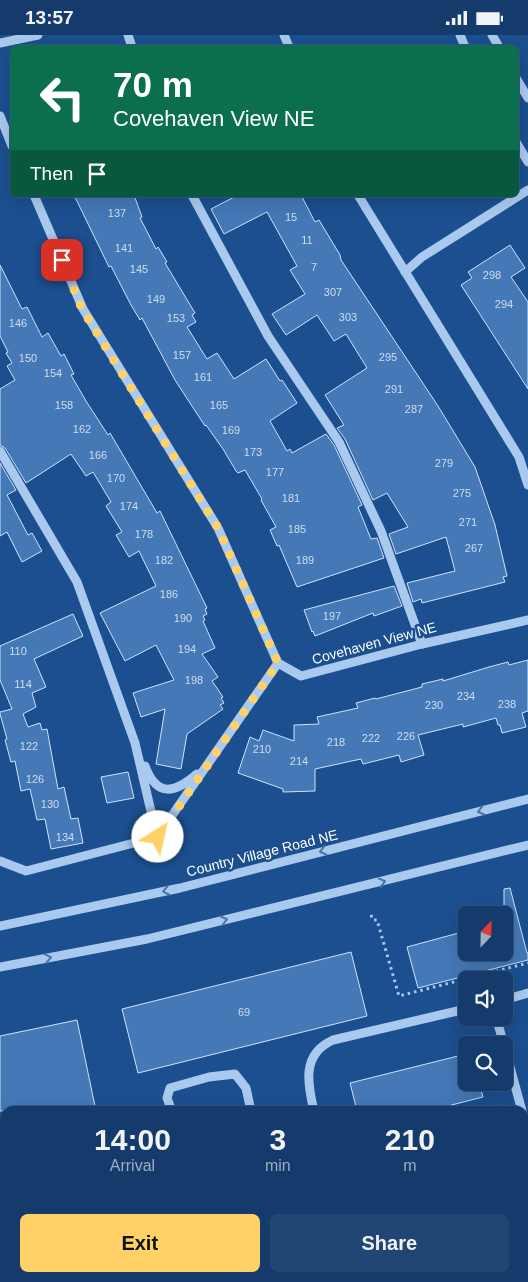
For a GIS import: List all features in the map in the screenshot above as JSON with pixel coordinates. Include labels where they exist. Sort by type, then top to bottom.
[{"type":"street","points":[[0,43],[38,35]]},
{"type":"street","points":[[519,83],[528,98]]},
{"type":"street","points":[[0,116],[10,141]]},
{"type":"street","points":[[519,147],[528,162]]},
{"type":"street","points":[[0,861],[26,871],[158,837],[278,663],[218,528],[82,309],[35,197]]},
{"type":"street","points":[[193,197],[268,335],[339,442],[381,531],[422,644]]},
{"type":"street","points":[[359,197],[519,457],[528,485]]},
{"type":"street","points":[[405,272],[422,257],[517,197]]},
{"type":"street","points":[[0,451],[76,582],[148,775],[156,785],[168,790],[184,786],[208,765]]},
{"type":"street","name":"Covehaven View NE","points":[[278,663],[301,676],[422,644],[528,620]]},
{"type":"street","points":[[135,743],[158,837]]},
{"type":"street","name":"Country Village Road NE","points":[[0,926],[180,888],[528,799]]},
{"type":"street","points":[[0,967],[147,939],[528,845]]},
{"type":"street","points":[[513,997],[528,993]]},
{"type":"street","points":[[311,1106],[309,1065],[321,1046],[333,1041],[458,1011]]},
{"type":"street","points":[[170,1106],[167,1098],[170,1088],[209,1077],[235,1074],[246,1088],[250,1106]]},
{"type":"street","points":[[513,1078],[521,1106]]},
{"type":"path","points":[[372,915],[373,920],[377,920],[399,996],[528,963]]},
{"type":"building","points":[[75,197],[135,197],[142,217],[140,218],[156,249],[158,247],[167,262],[165,263],[195,313],[192,315],[196,322],[187,327],[207,359],[217,353],[234,379],[266,359],[297,403],[270,421],[287,451],[290,449],[292,453],[326,434],[334,445],[362,505],[358,507],[371,539],[377,538],[384,558],[297,587],[279,545],[277,546],[270,530],[276,527],[245,470],[238,473],[236,471],[223,449],[205,426],[175,380],[142,318],[140,320],[131,305],[111,266],[109,267]]},
{"type":"building","points":[[234,197],[302,197],[315,222],[319,220],[340,255],[341,260],[438,406],[475,467],[495,525],[507,576],[503,577],[505,582],[422,603],[421,599],[413,602],[407,583],[455,571],[446,537],[396,554],[389,534],[408,527],[387,493],[373,500],[345,439],[337,428],[344,425],[325,395],[367,368],[346,334],[334,341],[317,315],[286,335],[272,314],[305,294],[290,270],[297,266],[267,212],[224,234],[211,209]]},
{"type":"building","points":[[510,245],[525,268],[511,277],[528,302],[528,389],[461,285],[472,278],[468,272]]},
{"type":"building","points":[[0,265],[22,309],[27,307],[42,337],[48,333],[61,356],[64,354],[74,374],[71,375],[86,401],[108,435],[110,433],[157,513],[160,511],[207,608],[205,609],[207,614],[203,616],[205,620],[203,621],[215,648],[202,654],[218,677],[212,681],[223,697],[221,698],[224,703],[220,705],[223,709],[187,734],[181,769],[156,764],[165,709],[141,717],[133,693],[174,680],[156,645],[125,661],[100,613],[156,586],[139,551],[129,557],[116,535],[122,532],[106,506],[111,502],[93,472],[86,476],[71,454],[26,483],[5,448],[0,445],[0,389],[15,380],[7,366],[12,363],[0,336]]},
{"type":"building","points":[[0,463],[16,490],[7,495],[28,535],[32,533],[42,551],[22,562],[7,532],[0,536]]},
{"type":"building","points":[[394,586],[402,606],[374,616],[373,613],[315,636],[312,632],[304,610]]},
{"type":"building","points":[[73,614],[83,636],[34,659],[46,687],[32,693],[36,707],[23,714],[28,727],[40,723],[42,730],[47,729],[58,789],[64,787],[71,819],[78,818],[83,843],[51,849],[45,819],[37,820],[30,789],[21,791],[15,761],[11,762],[5,740],[7,739],[0,712],[12,709],[0,680],[0,646]]},
{"type":"building","points":[[528,660],[528,711],[522,713],[526,727],[502,733],[496,718],[463,727],[463,724],[418,735],[424,755],[401,762],[399,755],[363,764],[361,759],[315,769],[315,791],[283,792],[283,789],[238,773],[250,737],[259,741],[263,730],[294,741],[294,725],[319,724],[317,717],[358,708],[356,703],[422,687],[422,684],[443,679],[443,681],[508,662],[509,665]]},
{"type":"building","points":[[128,772],[134,798],[107,803],[101,777]]},
{"type":"building","points":[[510,888],[528,953],[528,960],[485,971],[458,971],[458,978],[418,988],[407,947],[458,933],[458,961],[513,961],[513,906],[504,906],[504,889]]},
{"type":"building","points":[[351,952],[367,1016],[138,1073],[122,1009]]},
{"type":"building","points":[[77,1020],[95,1106],[0,1106],[0,1036]]},
{"type":"building","points":[[458,1056],[458,1091],[481,1091],[483,1097],[448,1106],[356,1106],[350,1083]]},
{"type":"route","points":[[62,260],[82,309],[218,528],[278,663],[158,837]]}]
